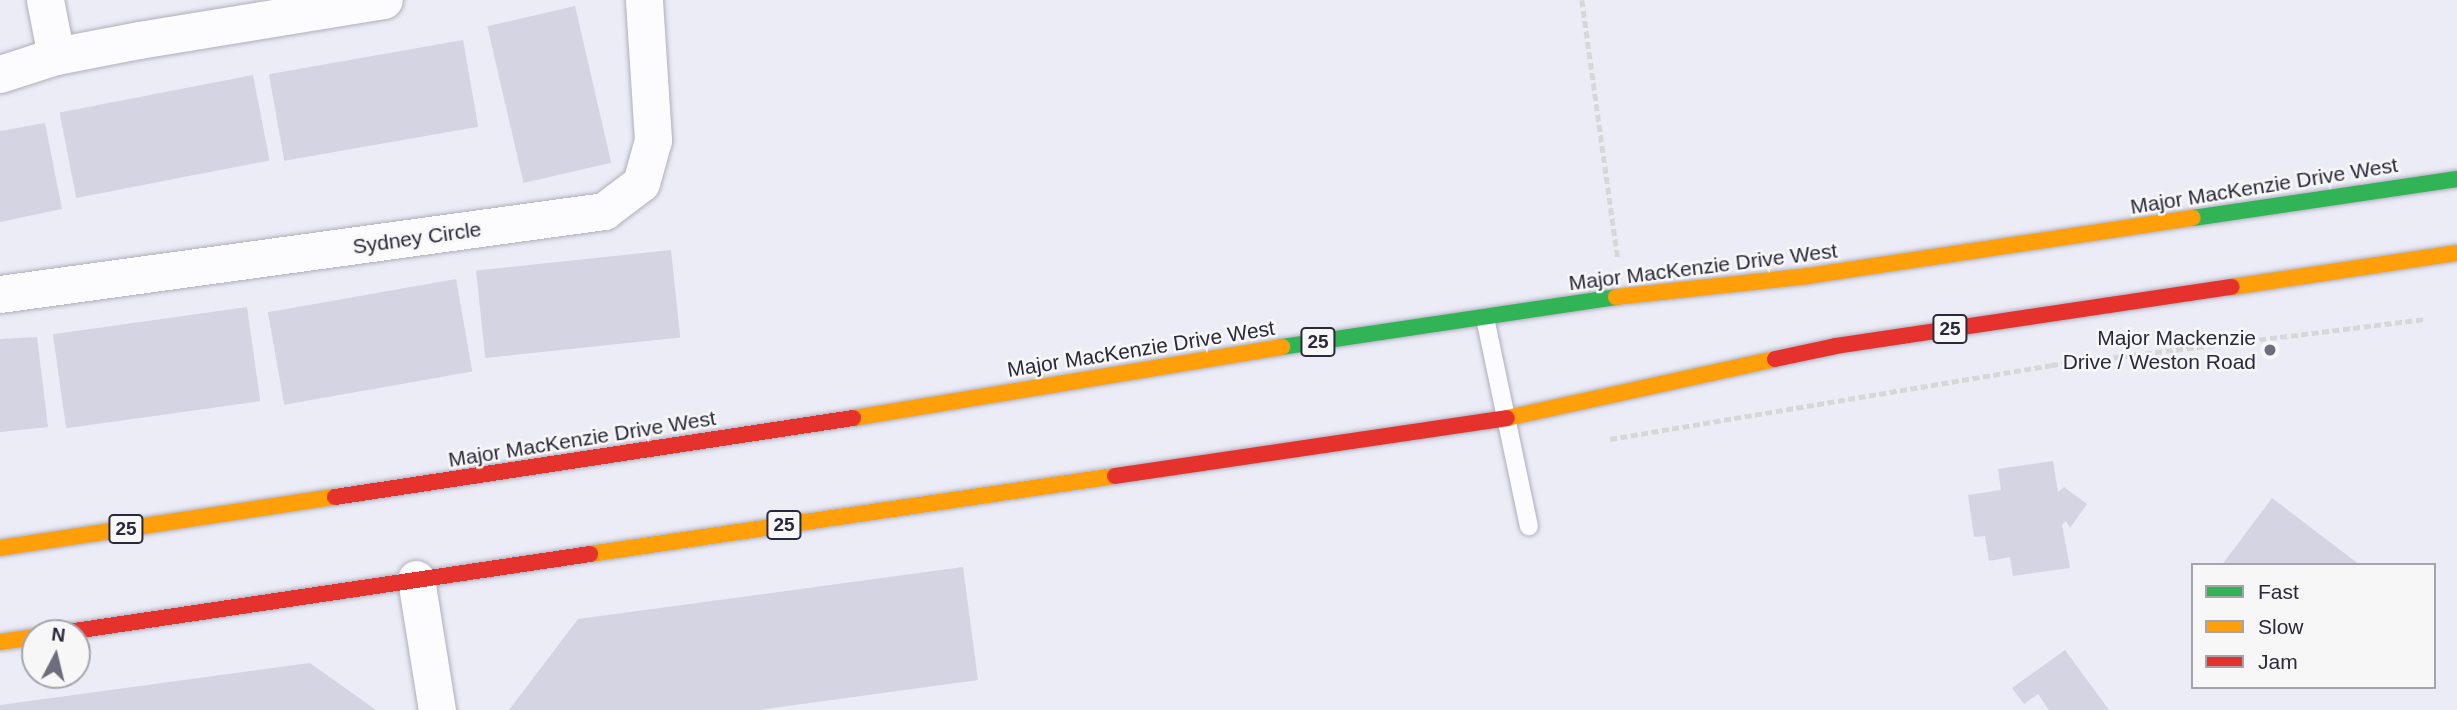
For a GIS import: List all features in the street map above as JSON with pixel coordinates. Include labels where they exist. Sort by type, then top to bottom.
[{"type":"main road","name":"Major MacKenzie Drive West","points":[[0,548],[1622,296],[1808,276],[2457,179]]},
{"type":"main road","name":"25","points":[[91,628],[1507,418],[1836,346],[2457,253]]},
{"type":"main road","points":[[0,642],[21,639]]},
{"type":"street","points":[[44,0],[55,56]]},
{"type":"street","points":[[0,74],[55,56],[384,0]]},
{"type":"street","name":"Sydney Circle","points":[[0,294],[604,211],[640,183],[653,140],[644,0]]},
{"type":"street","points":[[416,579],[437,710]]},
{"type":"lane","points":[[1485,318],[1529,526]]},
{"type":"path","points":[[1583,0],[1622,296]]},
{"type":"building","points":[[575,6],[611,163],[524,183],[487,26]]},
{"type":"building","points":[[463,40],[478,127],[284,161],[269,74]]},
{"type":"building","points":[[253,75],[270,160],[76,198],[60,113]]},
{"type":"building","points":[[45,123],[62,209],[0,222],[0,131]]},
{"type":"building","points":[[671,250],[680,338],[485,358],[476,270]]},
{"type":"building","points":[[456,279],[472,372],[284,405],[268,312]]},
{"type":"building","points":[[247,307],[260,401],[66,428],[53,334]]},
{"type":"building","points":[[37,337],[48,427],[0,432],[0,339]]},
{"type":"building","points":[[2053,461],[2058,492],[2064,487],[2087,504],[2070,528],[2066,521],[2062,525],[2070,568],[2013,576],[2010,557],[1989,561],[1985,536],[1974,537],[1968,495],[2001,490],[1998,469]]},
{"type":"building","points":[[2272,498],[2357,563],[2223,563]]},
{"type":"building","points":[[963,567],[978,680],[759,710],[509,710],[578,619]]},
{"type":"building","points":[[2065,650],[2109,710],[2049,710],[2038,694],[2024,704],[2012,688]]},
{"type":"building","points":[[310,663],[376,710],[0,710],[0,705]]},
{"type":"traffic: fast","points":[[2193,218],[2457,179]]},
{"type":"traffic: fast","points":[[1282,347],[1616,297]]},
{"type":"traffic: slow","points":[[1616,297],[1808,276],[2193,218]]},
{"type":"traffic: slow","points":[[2232,287],[2457,253]]},
{"type":"traffic: slow","points":[[853,418],[1282,347]]},
{"type":"traffic: slow","points":[[1507,418],[1775,359]]},
{"type":"traffic: slow","points":[[590,554],[1115,476]]},
{"type":"traffic: slow","points":[[0,548],[335,497]]},
{"type":"traffic: slow","points":[[0,642],[21,639]]},
{"type":"traffic: jam","points":[[1775,359],[1836,346],[2232,287]]},
{"type":"traffic: jam","points":[[335,497],[853,418]]},
{"type":"traffic: jam","points":[[1115,476],[1507,418]]},
{"type":"traffic: jam","points":[[91,629],[590,554]]},
{"type":"place","name":"Major Mackenzie Drive / Weston Road","points":[[2270,350]]}]
